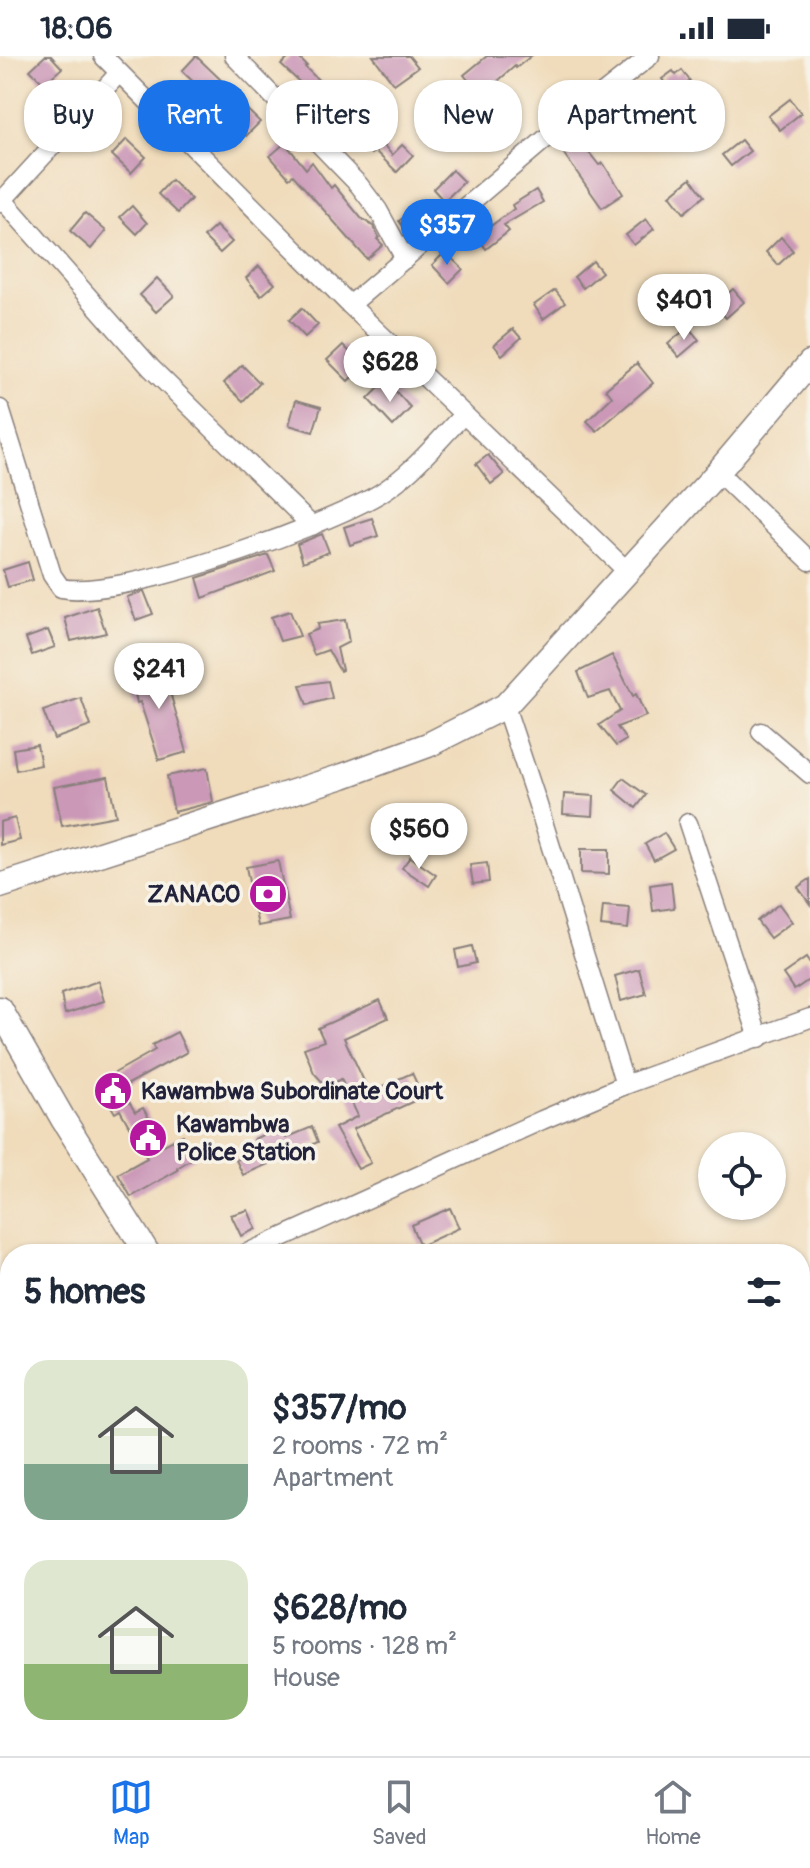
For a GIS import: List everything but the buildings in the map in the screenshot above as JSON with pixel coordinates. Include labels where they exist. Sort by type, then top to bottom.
[{"type":"main road","points":[[0,886],[343,776],[428,745],[505,706],[718,472],[810,363]]},
{"type":"main road","points":[[0,1009],[63,1119],[142,1244]]},
{"type":"street","points":[[103,56],[350,305],[627,571]]},
{"type":"street","points":[[234,56],[359,185],[378,210],[405,259]]},
{"type":"street","points":[[350,305],[544,140],[650,56]]},
{"type":"street","points":[[119,73],[2,201],[151,368],[312,526]]},
{"type":"street","points":[[0,409],[52,575],[61,588],[75,591],[136,581],[194,566],[312,526],[379,494],[407,474],[463,415]]},
{"type":"street","points":[[718,472],[810,561]]},
{"type":"street","points":[[505,706],[625,1085]]},
{"type":"street","points":[[761,732],[810,774]]},
{"type":"street","points":[[688,823],[759,1038]]},
{"type":"street","points":[[267,1244],[625,1085],[810,1018]]},
{"type":"place","name":"ZANACO","points":[[268,894]]},
{"type":"place","name":"Kawambwa Subordinate Court","points":[[113,1091]]},
{"type":"place","name":"Kawambwa Police Station","points":[[148,1138]]}]
